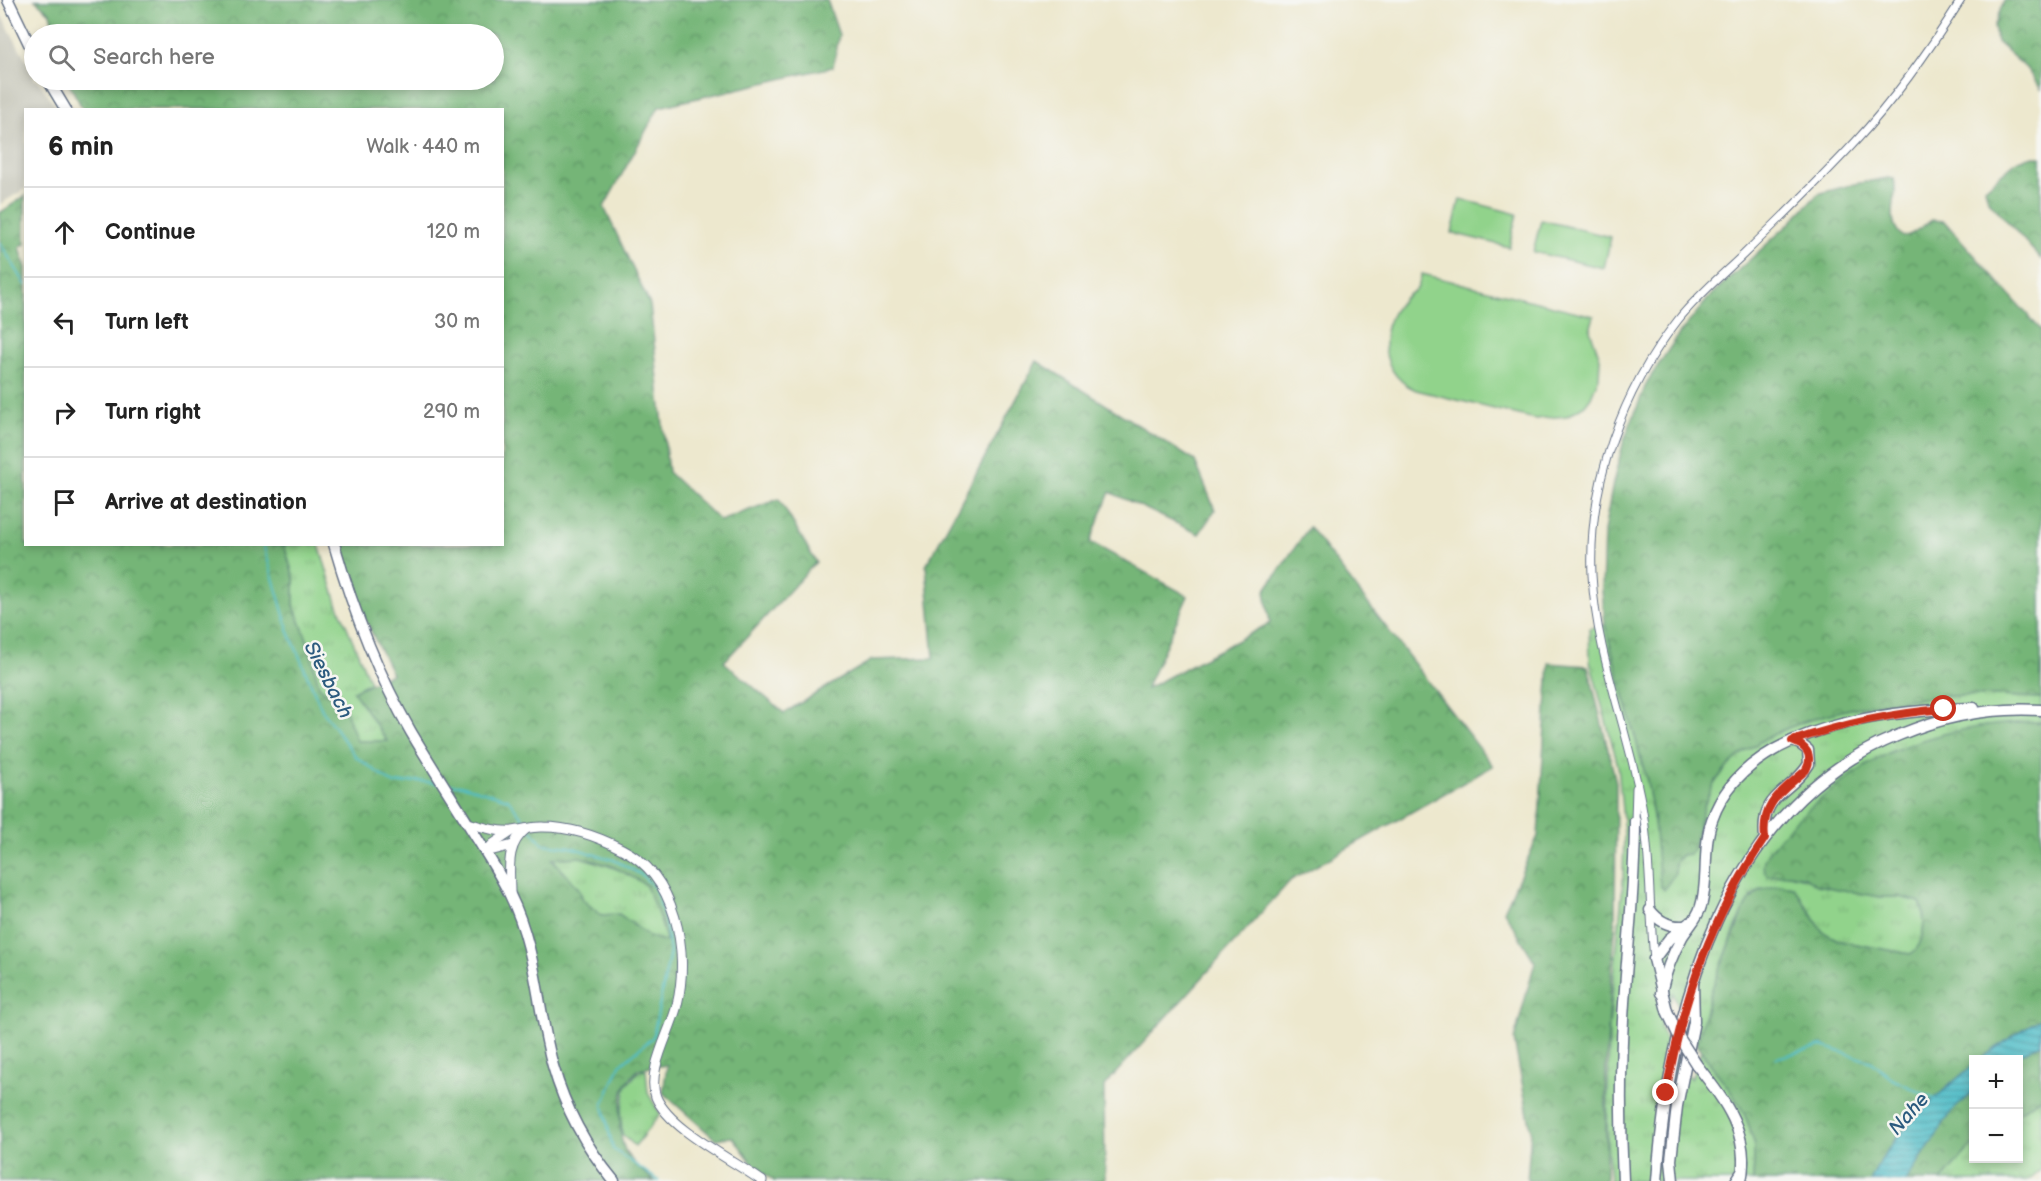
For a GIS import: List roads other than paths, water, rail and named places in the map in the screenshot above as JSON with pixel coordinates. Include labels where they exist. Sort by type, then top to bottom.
[{"type":"main road","points":[[8,0],[24,33]]},
{"type":"main road","points":[[54,90],[65,108]]},
{"type":"main road","points":[[335,546],[362,632],[385,683],[411,731],[510,895],[524,929],[532,959],[549,1047],[563,1096],[585,1141],[614,1181]]},
{"type":"main road","points":[[1661,993],[1672,958],[1702,902],[1709,831],[1722,798],[1737,778],[1764,755],[1792,741],[1852,723],[1913,711],[1976,708],[2041,711]]},
{"type":"main road","points":[[1657,1181],[1661,1132],[1671,1065],[1678,1030],[1693,980],[1717,919],[1732,890],[1765,838],[1810,790],[1869,748],[1936,722],[1959,716],[2007,710]]},
{"type":"main road","points":[[1765,838],[1763,825],[1768,807],[1806,770],[1809,764],[1808,750],[1792,741]]},
{"type":"main road","points":[[1623,1181],[1620,1085],[1633,892],[1635,821]]},
{"type":"main road","points":[[1650,910],[1656,918],[1665,923],[1675,926],[1689,923]]},
{"type":"main road","points":[[1689,923],[1669,939],[1654,959],[1661,993],[1680,1039],[1724,1100],[1736,1121],[1742,1141],[1740,1178]]},
{"type":"main road","points":[[1673,1181],[1671,1160],[1677,1106],[1694,1022],[1693,980]]},
{"type":"street","points":[[1654,959],[1647,838],[1636,777],[1608,671],[1596,613],[1592,574],[1592,547],[1600,487],[1608,454],[1624,410],[1652,356],[1679,319],[1857,139],[1926,51],[1961,0]]},
{"type":"street","points":[[1635,821],[1636,777]]},
{"type":"street","points":[[468,823],[492,830],[513,831],[540,826],[590,836],[610,843],[648,867],[660,883],[673,910],[681,963],[677,1005],[654,1075],[656,1096],[665,1111],[685,1130],[762,1181]]},
{"type":"street","points":[[486,852],[501,850],[513,845],[526,829]]},
{"type":"street","points":[[486,852],[493,844],[513,831]]},
{"type":"street","points":[[510,895],[510,861],[513,845]]},
{"type":"water","points":[[2041,1018],[2041,1043],[2018,1055],[1986,1055]]},
{"type":"water","points":[[1969,1069],[1969,1096],[1951,1112],[1906,1181],[1870,1181],[1890,1147],[1929,1104]]},
{"type":"waterway","name":"Siesbach","points":[[0,243],[24,282]]},
{"type":"waterway","name":"Siesbach","points":[[264,546],[289,632],[322,710],[356,757],[394,784],[418,781],[438,783]]},
{"type":"waterway","name":"Siesbach","points":[[446,784],[461,785],[508,799],[528,825]]},
{"type":"waterway","name":"Siesbach","points":[[531,829],[543,844],[570,847],[614,860],[642,875],[655,888],[665,920],[670,952],[653,1037],[620,1065],[603,1105],[613,1149],[659,1181]]},
{"type":"waterway","name":"Nahe","points":[[1776,1058],[1822,1046],[1872,1062],[1892,1079],[1935,1099]]}]
